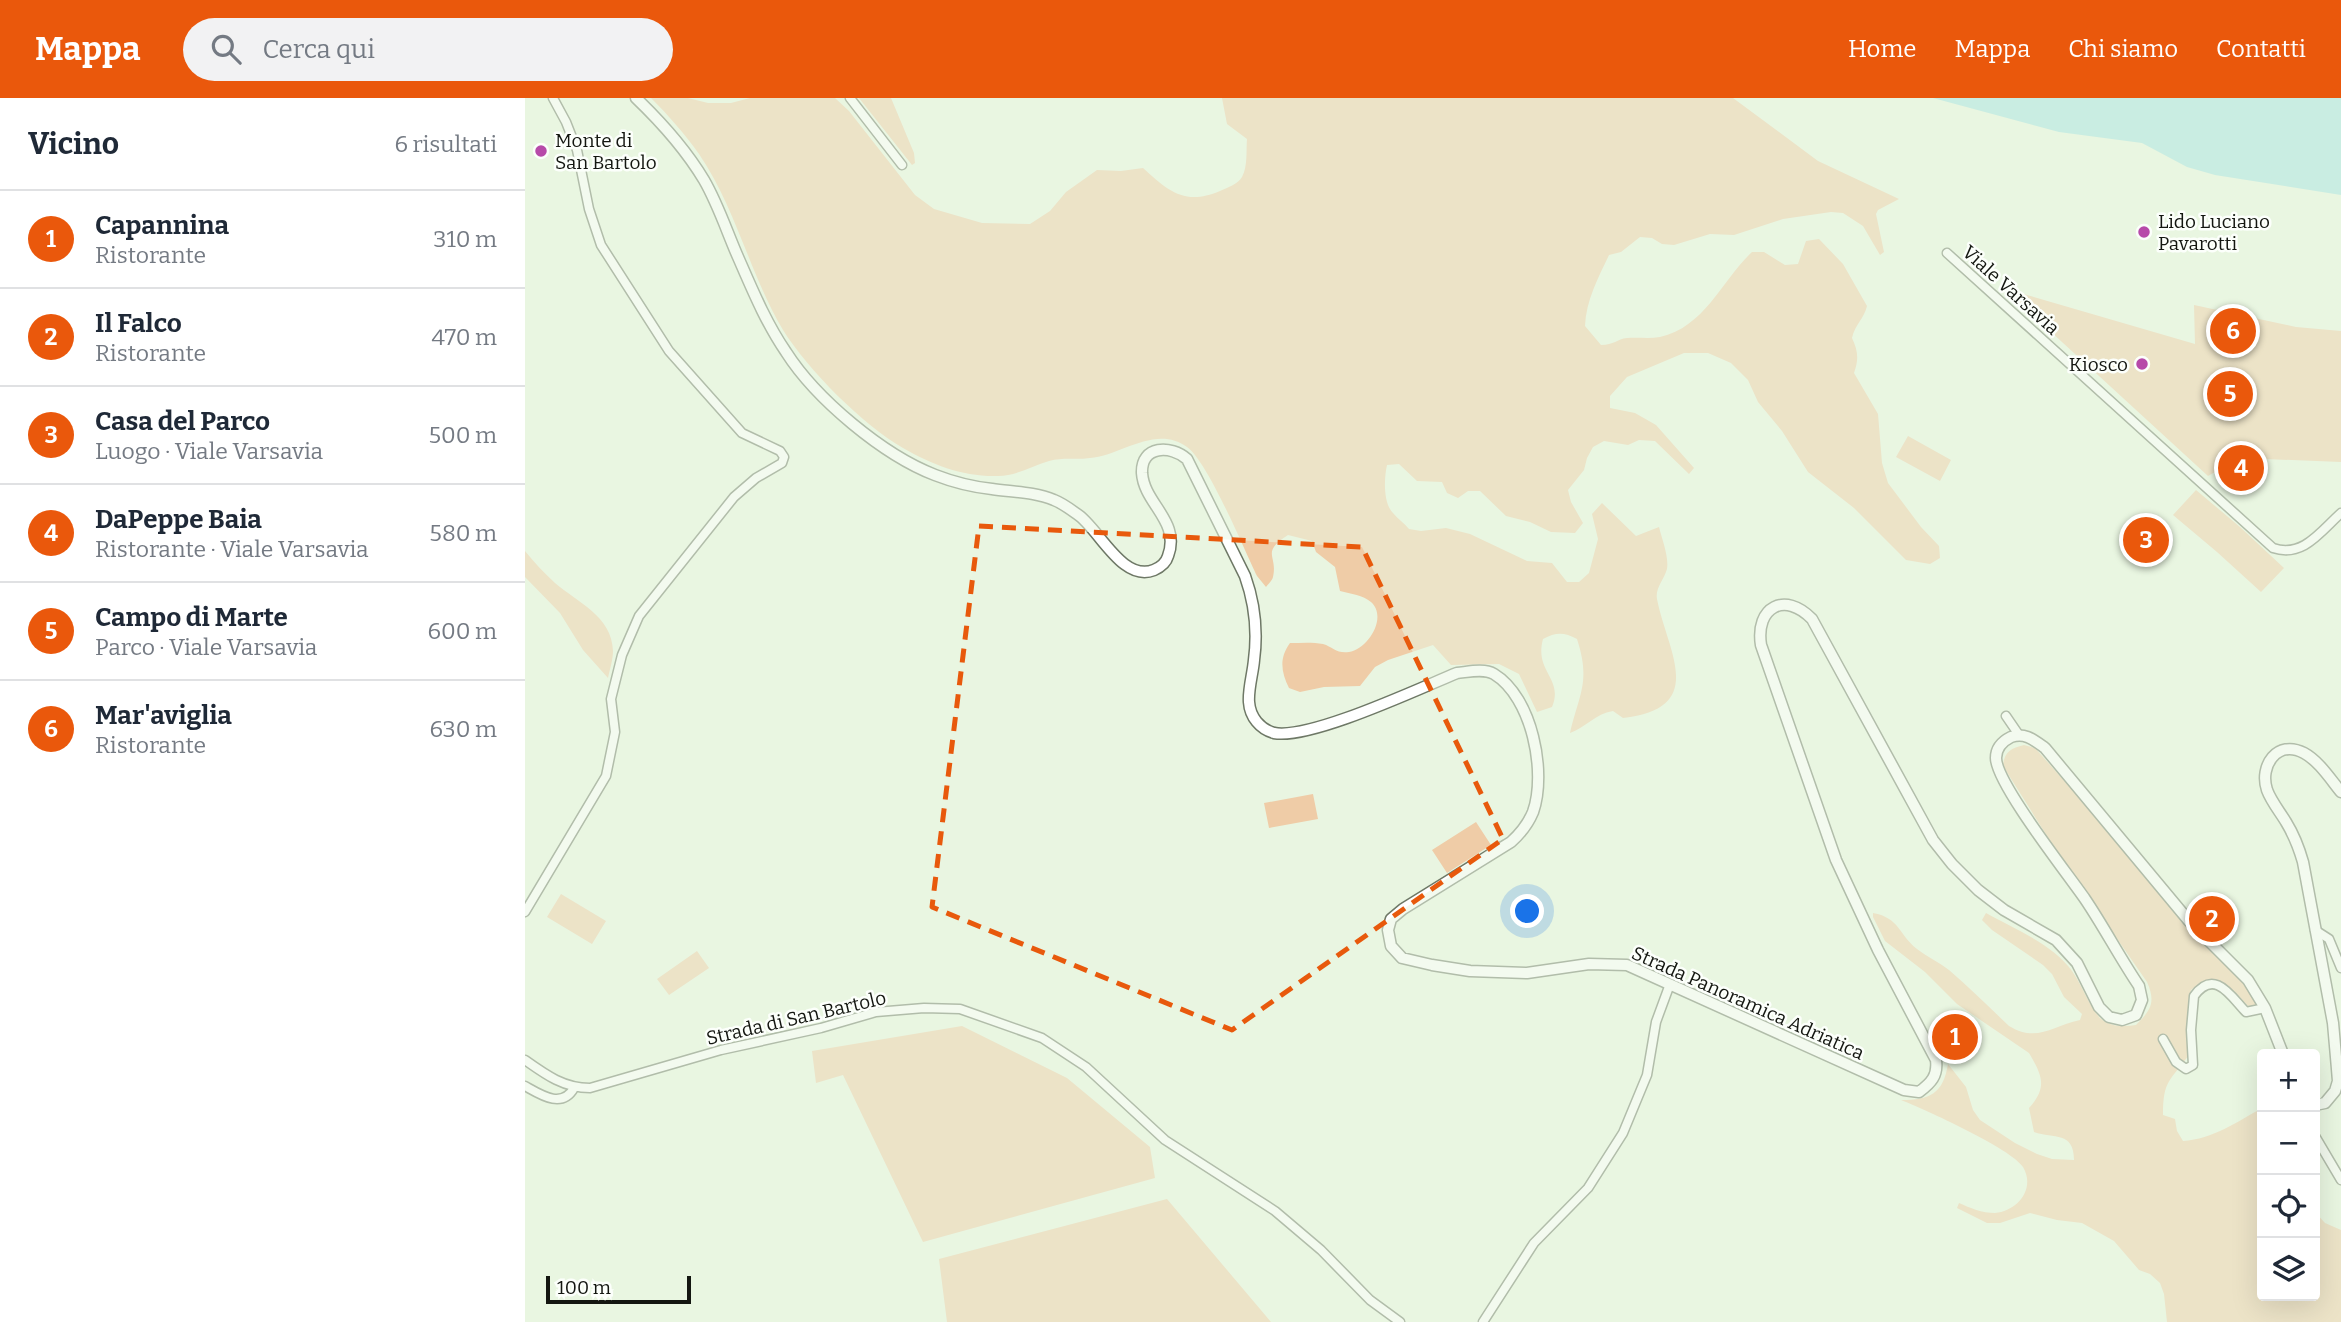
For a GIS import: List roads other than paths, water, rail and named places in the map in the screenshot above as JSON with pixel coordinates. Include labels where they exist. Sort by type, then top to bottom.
[{"type":"street","points":[[525,912],[606,776],[615,732],[611,699],[622,655],[639,616],[734,497],[756,478],[782,463],[784,457],[780,451],[742,433],[669,351],[616,269],[601,245],[589,209],[577,150],[553,98]]},
{"type":"street","name":"Strada Panoramica Adriatica","points":[[636,98],[674,138],[704,180],[760,304],[787,355],[835,408],[902,460],[963,483],[1029,493],[1055,500],[1083,518],[1111,553],[1123,562],[1135,569],[1152,571],[1166,563],[1173,543],[1167,524],[1147,490],[1142,475],[1143,462],[1150,454],[1163,448],[1177,450],[1187,459],[1245,576],[1252,596],[1257,626],[1248,701],[1252,715],[1262,728],[1276,733],[1294,733],[1328,725],[1457,673],[1492,673],[1510,689],[1522,706],[1537,759],[1538,787],[1533,811],[1524,829],[1511,842],[1391,919],[1388,930],[1391,946],[1402,958],[1470,971],[1527,973],[1589,964],[1627,965],[1904,1090],[1919,1092],[1933,1082],[1937,1069],[1936,1060],[1878,950],[1836,860],[1761,645],[1759,631],[1765,615],[1773,607],[1788,604],[1802,609],[1812,619],[1933,840],[1952,864],[1978,890],[2004,910],[2056,940],[2077,963],[2099,1007],[2109,1017],[2122,1020],[2136,1015],[2142,1000],[2139,986],[2087,901],[2014,798],[1999,772],[1996,757],[1999,746],[2007,738],[2019,735]]},
{"type":"street","points":[[850,98],[902,165]]},
{"type":"street","name":"Viale Varsavia","points":[[1947,253],[2273,548],[2296,550],[2341,513]]},
{"type":"street","points":[[2006,716],[2019,735],[2031,738],[2045,748],[2189,921],[2248,980],[2265,1007],[2281,1049]]},
{"type":"street","points":[[2320,1104],[2331,1097],[2337,1081],[2333,1023],[2303,862],[2295,839],[2267,791],[2264,774],[2267,762],[2275,753],[2289,749],[2304,753],[2341,792]]},
{"type":"street","points":[[2315,930],[2329,939],[2341,968]]},
{"type":"street","points":[[1483,1322],[1534,1242],[1582,1195],[1623,1133],[1647,1075],[1656,1023],[1670,984]]},
{"type":"street","points":[[2163,1039],[2176,1062],[2186,1069],[2193,1065],[2194,996],[2205,986],[2213,985],[2230,991],[2246,1012],[2265,1007]]},
{"type":"street","name":"Strada di San Bartolo","points":[[525,1086],[550,1098],[561,1100],[569,1096],[574,1088],[590,1088],[721,1050],[821,1028],[876,1012],[924,1008],[960,1009],[1042,1038],[1086,1067],[1165,1140],[1275,1211],[1321,1250],[1370,1300],[1400,1322]]},
{"type":"street","points":[[525,1060],[550,1077],[574,1088]]},
{"type":"street","points":[[2320,1144],[2341,1180]]},
{"type":"water","points":[[1933,98],[2341,98],[2341,195],[2215,175],[2187,167],[2142,143],[2059,132]]},
{"type":"place","name":"Monte di San Bartolo","points":[[541,151]]},
{"type":"place","name":"Lido Luciano Pavarotti","points":[[2144,232]]},
{"type":"place","name":"Mar'aviglia","points":[[2233,331]]},
{"type":"place","name":"Kiosco","points":[[2142,364]]},
{"type":"place","name":"Campo di Marte","points":[[2230,394]]},
{"type":"place","name":"DaPeppe Baia","points":[[2241,468]]},
{"type":"place","name":"Casa del Parco","points":[[2146,540]]},
{"type":"place","name":"Il Falco","points":[[2212,919]]},
{"type":"place","name":"Capannina","points":[[1955,1037]]}]
